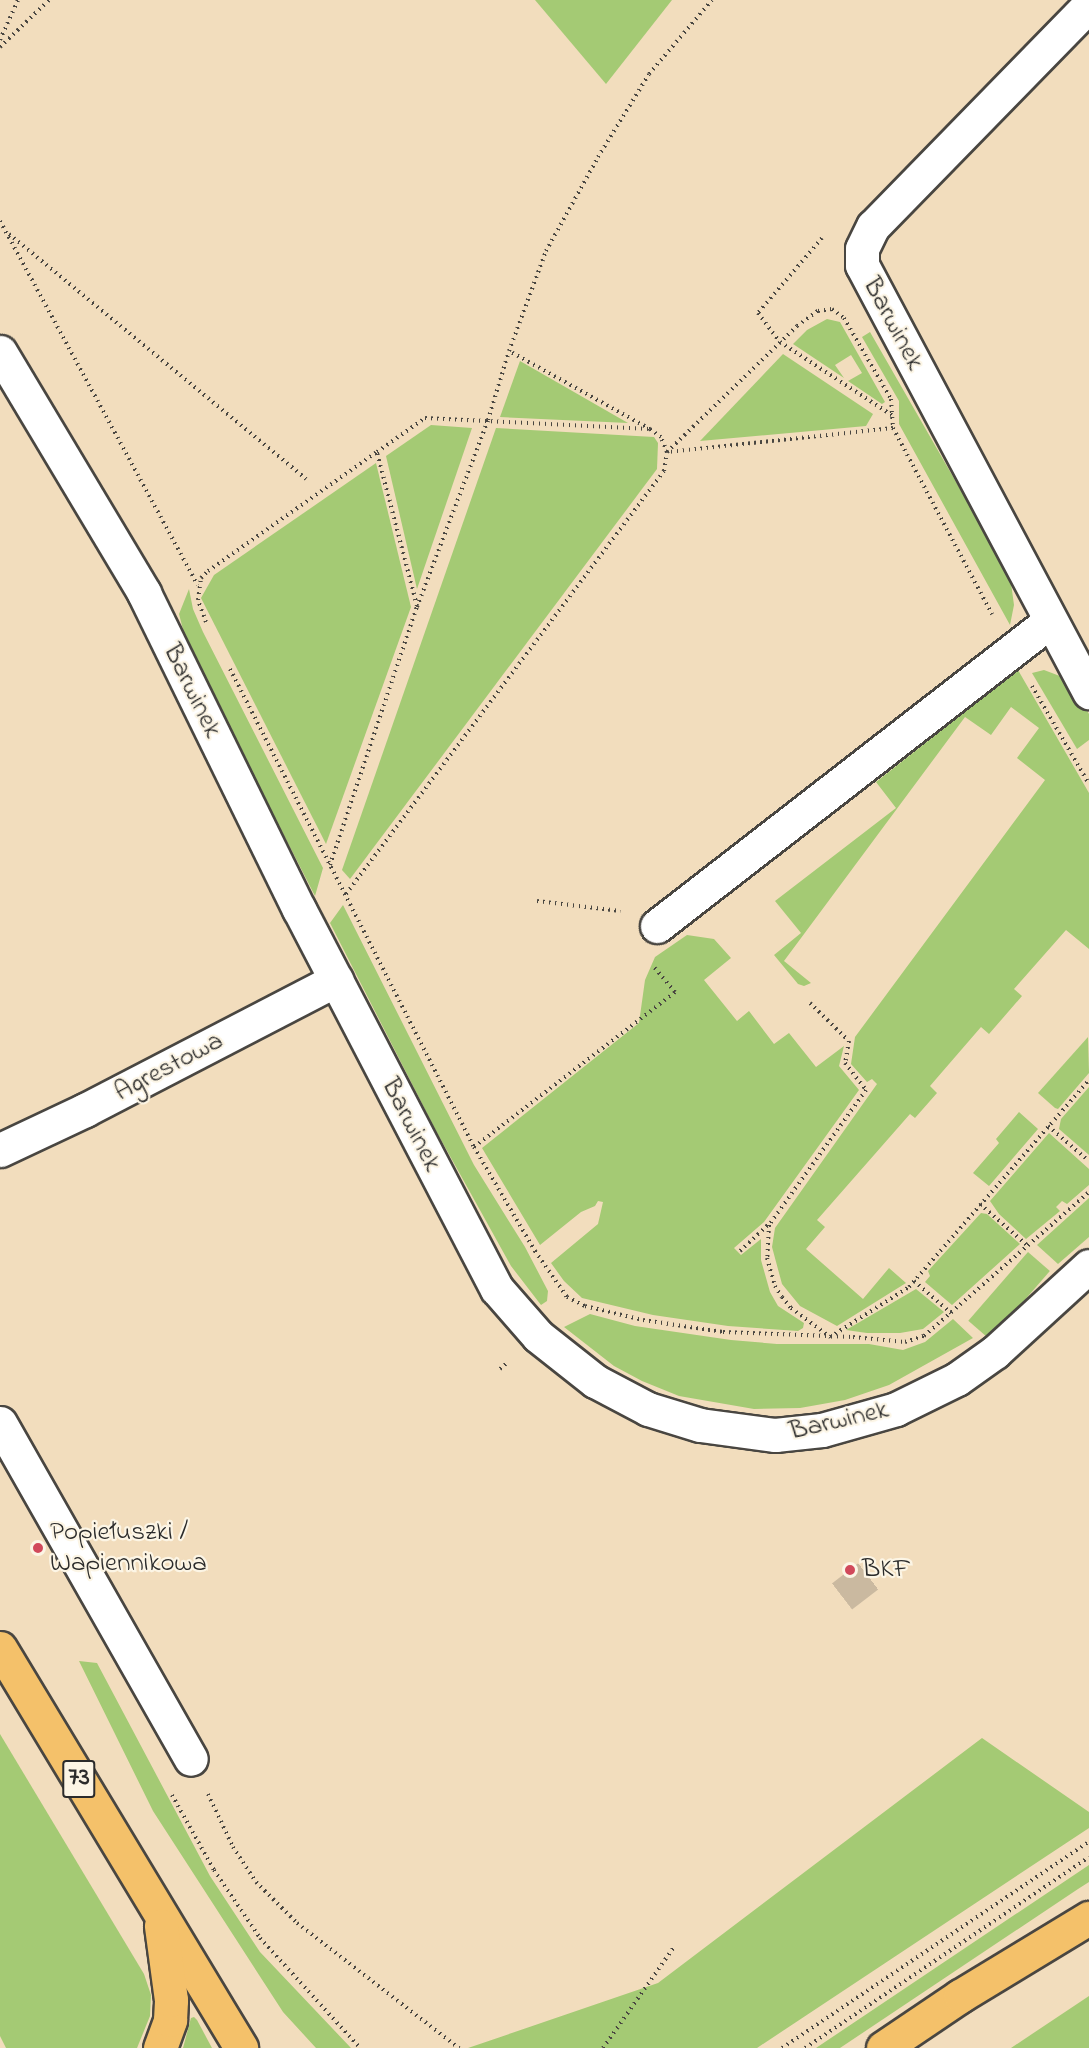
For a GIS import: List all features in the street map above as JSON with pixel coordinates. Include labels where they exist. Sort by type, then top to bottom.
[{"type":"main road","name":"73","points":[[0,1648],[241,2048]]},
{"type":"main road","points":[[158,1910],[171,2000],[170,2020],[160,2048]]},
{"type":"main road","points":[[882,2048],[960,1996],[1089,1918]]},
{"type":"main road","points":[[922,2048],[960,1996]]},
{"type":"main road","points":[[220,2012],[266,2048]]},
{"type":"street","name":"Barwinek","points":[[1089,5],[873,226],[862,249],[862,265],[1089,692]]},
{"type":"street","name":"Barwinek","points":[[0,352],[144,593],[336,980],[497,1289],[538,1336],[595,1381],[648,1409],[700,1425],[774,1435],[822,1430],[896,1409],[957,1379],[986,1359],[1089,1266]]},
{"type":"street","points":[[657,926],[1050,621]]},
{"type":"street","name":"Agrestowa","points":[[0,1150],[85,1110],[336,980]]},
{"type":"street","points":[[0,1423],[191,1759]]},
{"type":"path","points":[[0,40],[18,0]]},
{"type":"path","points":[[0,46],[49,0]]},
{"type":"path","points":[[330,865],[417,607],[488,420],[508,351],[546,251],[597,157],[649,74],[712,0]]},
{"type":"path","points":[[0,221],[198,586],[198,600],[208,627]]},
{"type":"path","points":[[6,231],[306,479]]},
{"type":"path","points":[[667,452],[780,342],[818,311],[832,309],[844,318],[891,399],[893,428],[1012,650],[1089,784]]},
{"type":"path","points":[[780,342],[893,417]]},
{"type":"path","points":[[346,894],[664,471],[667,452],[661,437],[508,351]]},
{"type":"path","points":[[198,586],[208,571],[425,418],[650,429]]},
{"type":"path","points":[[667,452],[893,428]]},
{"type":"path","points":[[377,452],[417,607]]},
{"type":"path","points":[[229,668],[474,1147],[535,1251],[567,1297],[585,1306],[700,1329],[905,1342],[924,1336],[1089,1192]]},
{"type":"path","points":[[474,1147],[675,992],[648,960]]},
{"type":"path","points":[[740,1251],[769,1225],[866,1090],[845,1063],[849,1041],[810,1003]]},
{"type":"path","points":[[830,1337],[909,1287],[1089,1080]]},
{"type":"path","points":[[1048,1126],[1089,1161]]},
{"type":"path","points":[[980,1203],[1028,1246]]},
{"type":"path","points":[[769,1225],[767,1258],[775,1286],[791,1308],[830,1337]]},
{"type":"path","points":[[914,1281],[951,1313]]},
{"type":"path","points":[[191,1759],[233,1847],[256,1882],[297,1923],[459,2048]]},
{"type":"path","points":[[782,2048],[1089,1842]]},
{"type":"path","points":[[805,2048],[1089,1857]]},
{"type":"path","points":[[603,2048],[674,1947]]},
{"type":"green space","points":[[535,0],[672,0],[606,84]]},
{"type":"green space","points":[[827,319],[840,322],[885,402],[882,404],[848,381],[862,373],[851,355],[835,365],[844,378],[793,344],[807,330]]},
{"type":"green space","points":[[870,332],[1010,576],[1014,605],[1010,625],[899,424],[899,401],[862,337]]},
{"type":"green space","points":[[783,354],[873,414],[866,426],[700,441]]},
{"type":"green space","points":[[520,361],[628,423],[500,417]]},
{"type":"green space","points":[[431,425],[472,428],[417,589],[386,456]]},
{"type":"green space","points":[[496,428],[654,437],[658,443],[657,469],[350,879],[342,870]]},
{"type":"green space","points":[[376,463],[411,607],[326,844],[201,598],[214,575]]},
{"type":"green space","points":[[189,589],[193,609],[203,632],[323,868],[315,896],[187,645],[179,614]]},
{"type":"green space","points":[[1018,670],[1089,793],[1089,949],[1066,930],[1014,989],[1022,996],[989,1034],[981,1027],[930,1086],[937,1093],[915,1118],[910,1114],[817,1220],[825,1227],[806,1249],[863,1299],[889,1268],[906,1283],[837,1326],[800,1306],[782,1284],[772,1247],[775,1228],[877,1084],[872,1079],[867,1082],[851,1064],[855,1037],[1045,780],[1017,758],[1039,728],[1011,707],[991,735],[965,717],[784,961],[811,983],[804,986],[798,984],[774,955],[801,933],[775,901],[896,808],[876,782]]},
{"type":"green space","points":[[1044,670],[1065,678],[1074,688],[1089,714],[1089,740],[1077,749],[1032,673]]},
{"type":"green space","points":[[343,905],[474,1165],[525,1247],[548,1291],[547,1301],[541,1305],[511,1266],[435,1129],[330,923]]},
{"type":"green space","points":[[687,935],[714,939],[731,958],[704,980],[737,1021],[749,1011],[774,1044],[789,1033],[816,1067],[844,1046],[839,1066],[859,1090],[764,1222],[734,1248],[741,1255],[761,1239],[761,1260],[770,1292],[778,1306],[804,1323],[803,1328],[798,1331],[728,1326],[653,1315],[582,1298],[564,1281],[551,1263],[598,1224],[603,1202],[598,1201],[595,1206],[581,1212],[540,1245],[482,1148],[639,1023],[645,980],[655,957]]},
{"type":"green space","points":[[1088,1037],[1089,1073],[1058,1109],[1055,1108],[1038,1093]]},
{"type":"green space","points":[[1089,1087],[1089,1155],[1059,1129],[1061,1119]]},
{"type":"green space","points":[[1019,1112],[1038,1129],[989,1186],[973,1173],[999,1143],[996,1139]]},
{"type":"green space","points":[[1049,1133],[1089,1169],[1089,1185],[1067,1204],[1062,1201],[1056,1207],[1060,1211],[1026,1239],[999,1214],[990,1201]]},
{"type":"green space","points":[[1089,1198],[1089,1237],[1058,1264],[1037,1245]]},
{"type":"green space","points":[[981,1213],[987,1214],[1020,1244],[952,1305],[925,1282],[930,1276],[928,1271]]},
{"type":"green space","points":[[1028,1252],[1050,1271],[990,1340],[968,1321]]},
{"type":"green space","points":[[916,1289],[944,1312],[923,1329],[900,1333],[867,1333],[846,1330]]},
{"type":"green space","points":[[590,1314],[635,1326],[731,1340],[777,1344],[869,1344],[903,1350],[925,1342],[953,1319],[973,1338],[889,1385],[845,1400],[800,1408],[754,1409],[679,1396],[642,1381],[614,1366],[564,1327]]},
{"type":"green space","points":[[79,1661],[97,1663],[210,1876],[260,1952],[351,2048],[316,2048],[283,2012],[153,1811]]},
{"type":"green space","points":[[0,1734],[144,1974],[151,1995],[150,2016],[137,2048],[6,2048],[0,2036]]},
{"type":"green space","points":[[982,1738],[1089,1812],[1089,1828],[757,2048],[468,2048],[658,1983]]},
{"type":"green space","points":[[1089,1865],[1089,1882],[840,2048],[816,2048]]},
{"type":"green space","points":[[1089,1996],[1089,2048],[1011,2048]]},
{"type":"green space","points":[[194,2017],[212,2048],[183,2048],[191,2018]]},
{"type":"tunnel","points":[[842,1596],[877,1569]]},
{"type":"place","name":"Popiełuszki / Wapiennikowa","points":[[38,1548]]},
{"type":"place","name":"BKF","points":[[850,1570]]}]
